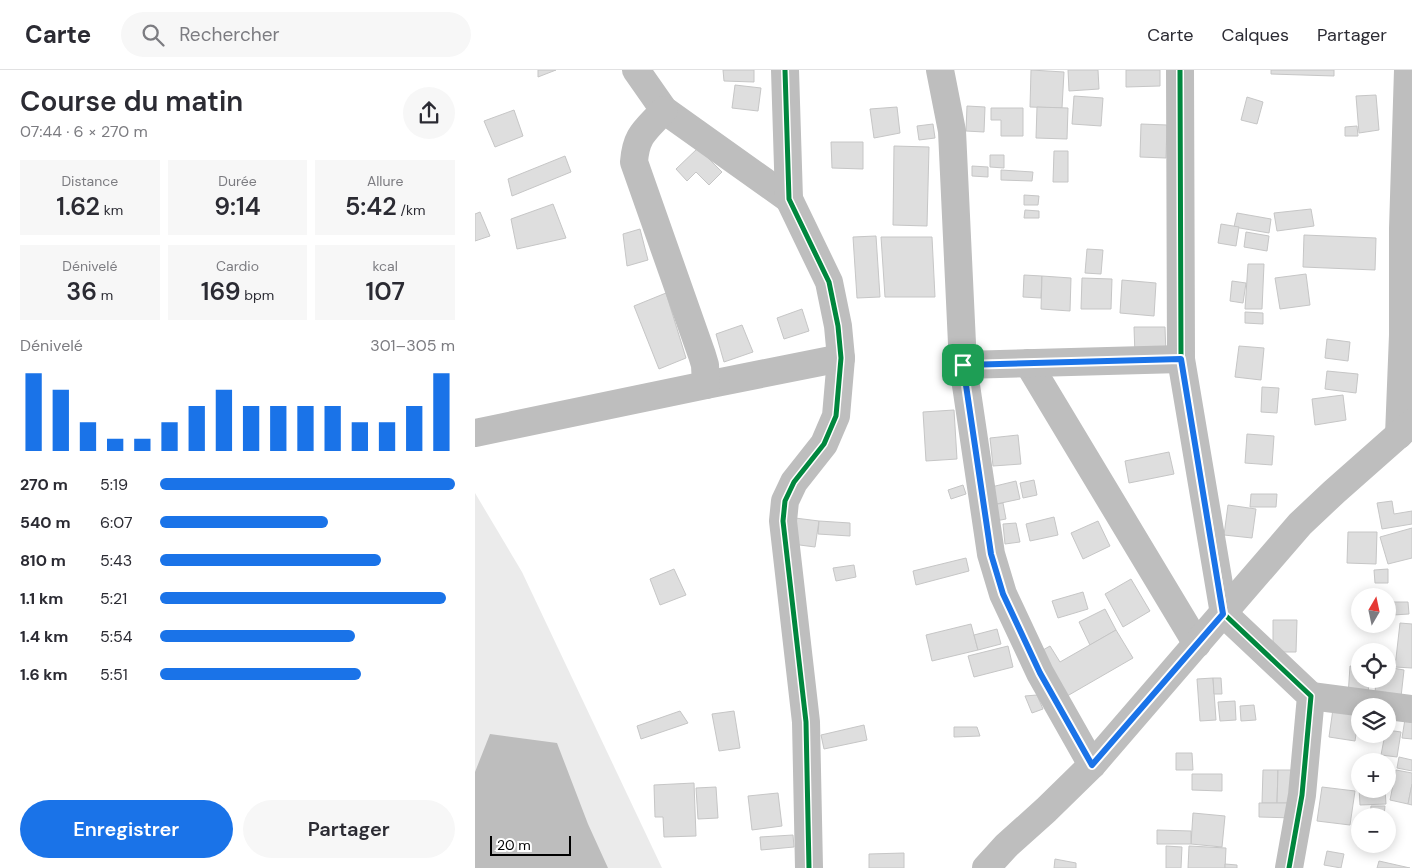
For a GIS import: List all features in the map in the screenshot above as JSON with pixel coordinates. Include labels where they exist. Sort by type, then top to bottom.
[{"type":"street","points":[[636,70],[664,110],[789,199]]},
{"type":"street","points":[[785,70],[789,199],[829,282],[838,326],[841,358],[835,416],[824,444],[794,482],[785,500],[783,521],[806,722],[809,868]]},
{"type":"street","points":[[940,70],[952,132],[963,365],[991,554],[1003,594],[1040,673],[1092,765]]},
{"type":"street","points":[[1180,70],[1181,359],[1223,614],[1311,696],[1412,709]]},
{"type":"street","points":[[986,868],[1006,846],[1092,765],[1300,524],[1406,429],[1403,335],[1403,230],[1408,70]]},
{"type":"street","points":[[664,110],[640,136],[635,146],[633,162],[702,354],[706,385]]},
{"type":"street","points":[[475,433],[841,358]]},
{"type":"street","points":[[963,365],[1181,359]]},
{"type":"street","points":[[1028,363],[1197,644]]},
{"type":"street","points":[[1289,868],[1302,794],[1311,696]]},
{"type":"shaded area","points":[[475,493],[522,572],[662,868],[475,868]]},
{"type":"shaded area","points":[[490,734],[557,743],[588,824],[608,868],[475,868],[475,772]]},
{"type":"building","points":[[538,70],[556,70],[538,77]]},
{"type":"building","points":[[723,70],[754,70],[754,82],[724,81]]},
{"type":"building","points":[[1031,70],[1064,72],[1062,108],[1030,107]]},
{"type":"building","points":[[1068,70],[1098,70],[1099,89],[1069,91]]},
{"type":"building","points":[[1126,70],[1160,70],[1160,86],[1126,87]]},
{"type":"building","points":[[1271,70],[1334,70],[1334,76],[1271,74]]},
{"type":"building","points":[[735,85],[761,88],[758,111],[732,108]]},
{"type":"building","points":[[1376,95],[1379,130],[1359,133],[1356,96]]},
{"type":"building","points":[[1074,96],[1103,98],[1101,126],[1072,124]]},
{"type":"building","points":[[1247,97],[1263,102],[1257,124],[1241,120]]},
{"type":"building","points":[[967,106],[985,107],[984,132],[966,131]]},
{"type":"building","points":[[897,107],[900,133],[874,138],[870,109]]},
{"type":"building","points":[[1037,107],[1068,108],[1067,139],[1036,138]]},
{"type":"building","points":[[991,108],[1023,108],[1023,136],[1001,136],[1001,120],[991,120]]},
{"type":"building","points":[[514,110],[523,136],[495,147],[484,121]]},
{"type":"building","points":[[933,124],[935,138],[919,140],[917,126]]},
{"type":"building","points":[[1141,124],[1167,125],[1166,158],[1140,157]]},
{"type":"building","points":[[1357,126],[1358,136],[1345,136],[1345,127]]},
{"type":"building","points":[[831,142],[863,142],[863,169],[832,168]]},
{"type":"building","points":[[894,146],[929,147],[927,226],[893,225]]},
{"type":"building","points":[[698,148],[722,172],[709,185],[696,172],[687,181],[676,169]]},
{"type":"building","points":[[1054,151],[1068,151],[1068,182],[1053,182]]},
{"type":"building","points":[[990,155],[1004,155],[1004,168],[990,167]]},
{"type":"building","points":[[565,156],[571,172],[512,196],[508,179]]},
{"type":"building","points":[[972,166],[988,167],[988,177],[972,176]]},
{"type":"building","points":[[1001,170],[1033,172],[1032,181],[1001,180]]},
{"type":"building","points":[[1024,195],[1039,196],[1038,205],[1024,205]]},
{"type":"building","points":[[553,204],[566,238],[517,249],[511,219]]},
{"type":"building","points":[[1311,209],[1314,226],[1277,231],[1274,213]]},
{"type":"building","points":[[1025,210],[1039,211],[1039,218],[1024,218]]},
{"type":"building","points":[[480,212],[490,236],[475,241],[475,214]]},
{"type":"building","points":[[1237,213],[1271,219],[1269,233],[1234,227]]},
{"type":"building","points":[[1221,224],[1239,227],[1236,246],[1218,243]]},
{"type":"building","points":[[640,229],[648,260],[627,266],[623,234]]},
{"type":"building","points":[[1246,232],[1269,236],[1267,251],[1244,247]]},
{"type":"building","points":[[1304,235],[1376,238],[1375,270],[1303,267]]},
{"type":"building","points":[[876,236],[880,297],[857,298],[853,237]]},
{"type":"building","points":[[881,237],[932,237],[935,297],[885,297]]},
{"type":"building","points":[[1087,249],[1103,250],[1101,274],[1085,273]]},
{"type":"building","points":[[1248,264],[1264,264],[1262,309],[1245,309]]},
{"type":"building","points":[[1306,274],[1310,305],[1280,309],[1275,278]]},
{"type":"building","points":[[1024,275],[1042,276],[1041,298],[1023,297]]},
{"type":"building","points":[[1042,276],[1071,278],[1070,311],[1041,309]]},
{"type":"building","points":[[1082,278],[1112,279],[1111,309],[1081,309]]},
{"type":"building","points":[[1122,280],[1156,283],[1154,316],[1120,313]]},
{"type":"building","points":[[1232,281],[1246,283],[1243,303],[1230,301]]},
{"type":"building","points":[[666,293],[686,358],[659,369],[634,306]]},
{"type":"building","points":[[802,309],[809,331],[784,339],[777,318]]},
{"type":"building","points":[[1245,312],[1263,313],[1263,324],[1245,323]]},
{"type":"building","points":[[742,325],[753,352],[724,362],[716,334]]},
{"type":"building","points":[[1134,327],[1165,327],[1166,355],[1135,355]]},
{"type":"building","points":[[1327,339],[1350,342],[1348,361],[1325,358]]},
{"type":"building","points":[[1239,346],[1264,348],[1261,380],[1235,377]]},
{"type":"building","points":[[1327,371],[1358,374],[1356,393],[1325,389]]},
{"type":"building","points":[[1262,387],[1279,388],[1277,413],[1261,412]]},
{"type":"building","points":[[1343,395],[1346,420],[1315,425],[1312,399]]},
{"type":"building","points":[[954,410],[957,459],[926,461],[923,412]]},
{"type":"building","points":[[1247,434],[1274,436],[1272,465],[1245,463]]},
{"type":"building","points":[[1018,435],[1021,464],[993,466],[990,438]]},
{"type":"building","points":[[1169,452],[1174,474],[1129,483],[1125,461]]},
{"type":"building","points":[[1034,480],[1037,495],[1023,498],[1020,483]]},
{"type":"building","points":[[1016,481],[1020,499],[987,506],[983,489]]},
{"type":"building","points":[[963,485],[966,494],[951,499],[948,490]]},
{"type":"building","points":[[1251,494],[1277,494],[1276,507],[1250,507]]},
{"type":"building","points":[[1392,501],[1394,514],[1412,511],[1412,524],[1382,529],[1377,503]]},
{"type":"building","points":[[1003,503],[1006,519],[990,522],[987,506]]},
{"type":"building","points":[[1228,505],[1256,509],[1252,538],[1224,535]]},
{"type":"building","points":[[1054,517],[1058,535],[1030,541],[1026,524]]},
{"type":"building","points":[[795,518],[819,521],[815,547],[792,544]]},
{"type":"building","points":[[819,521],[850,523],[850,536],[818,534]]},
{"type":"building","points":[[1098,521],[1110,546],[1083,559],[1071,533]]},
{"type":"building","points":[[1016,523],[1020,542],[1005,544],[1003,524]]},
{"type":"building","points":[[1412,528],[1412,558],[1388,564],[1380,537]]},
{"type":"building","points":[[1348,532],[1377,532],[1376,564],[1347,563]]},
{"type":"building","points":[[966,558],[969,571],[916,585],[913,571]]},
{"type":"building","points":[[854,565],[856,577],[836,581],[833,568]]},
{"type":"building","points":[[674,569],[686,595],[660,605],[650,579]]},
{"type":"building","points":[[1388,569],[1388,583],[1375,583],[1374,570]]},
{"type":"building","points":[[1131,579],[1150,611],[1123,627],[1105,594]]},
{"type":"building","points":[[1083,592],[1088,609],[1058,618],[1052,601]]},
{"type":"building","points":[[1396,602],[1408,602],[1409,614],[1396,615]]},
{"type":"building","points":[[1105,609],[1116,630],[1090,645],[1079,622]]},
{"type":"building","points":[[1273,620],[1297,620],[1296,652],[1273,652]]},
{"type":"building","points":[[1400,623],[1412,624],[1412,668],[1396,667]]},
{"type":"building","points":[[971,624],[978,650],[932,661],[926,635]]},
{"type":"building","points":[[997,629],[1001,644],[978,650],[974,635]]},
{"type":"building","points":[[1116,630],[1133,658],[1062,699],[1036,654],[1050,646],[1060,662]]},
{"type":"building","points":[[1008,646],[1013,667],[974,677],[968,656]]},
{"type":"building","points":[[1350,666],[1351,688],[1368,688],[1368,697],[1348,696]]},
{"type":"building","points":[[1396,669],[1404,670],[1401,697],[1375,694],[1375,688],[1396,688]]},
{"type":"building","points":[[1213,678],[1216,720],[1200,721],[1197,679]]},
{"type":"building","points":[[1213,678],[1221,678],[1222,694],[1214,694]]},
{"type":"building","points":[[1037,695],[1043,709],[1032,713],[1025,696]]},
{"type":"building","points":[[1235,701],[1236,720],[1220,721],[1218,702]]},
{"type":"building","points":[[1254,705],[1256,720],[1241,721],[1240,706]]},
{"type":"building","points":[[1333,709],[1351,712],[1351,740],[1329,737]]},
{"type":"building","points":[[680,711],[688,723],[641,739],[637,726]]},
{"type":"building","points":[[734,711],[740,748],[719,751],[712,714]]},
{"type":"building","points":[[1405,719],[1412,721],[1412,739],[1402,738]]},
{"type":"building","points":[[864,725],[867,740],[824,749],[821,735]]},
{"type":"building","points":[[954,727],[977,727],[980,736],[954,737]]},
{"type":"building","points":[[1396,731],[1401,732],[1397,757],[1396,753],[1381,753],[1383,743],[1396,743]]},
{"type":"building","points":[[1176,753],[1192,753],[1193,770],[1176,770]]},
{"type":"building","points":[[1399,757],[1412,760],[1412,771],[1397,768]]},
{"type":"building","points":[[1263,770],[1278,770],[1277,803],[1262,803]]},
{"type":"building","points":[[1278,770],[1295,770],[1294,803],[1277,803]]},
{"type":"building","points":[[1396,770],[1412,773],[1408,804],[1390,800],[1390,798],[1396,798]]},
{"type":"building","points":[[1192,774],[1222,774],[1222,791],[1192,790]]},
{"type":"building","points":[[694,783],[696,836],[664,837],[663,817],[655,817],[654,785]]},
{"type":"building","points":[[1412,784],[1412,805],[1408,804]]},
{"type":"building","points":[[716,787],[718,818],[698,819],[696,788]]},
{"type":"building","points":[[1322,787],[1351,791],[1351,798],[1354,798],[1350,825],[1317,821]]},
{"type":"building","points":[[778,793],[782,826],[752,830],[748,796]]},
{"type":"building","points":[[1360,798],[1386,798],[1386,804],[1360,805]]},
{"type":"building","points":[[1259,803],[1294,803],[1294,818],[1259,817]]},
{"type":"building","points":[[1371,806],[1385,806],[1385,808],[1371,808]]},
{"type":"building","points":[[1193,813],[1225,816],[1222,847],[1191,844]]},
{"type":"building","points":[[1157,830],[1191,831],[1191,844],[1157,844]]},
{"type":"building","points":[[793,835],[794,847],[761,850],[760,837]]},
{"type":"building","points":[[1166,846],[1182,847],[1181,868],[1166,868]]},
{"type":"building","points":[[1189,846],[1226,848],[1225,868],[1188,868]]},
{"type":"building","points":[[1327,851],[1344,854],[1341,868],[1324,865]]},
{"type":"building","points":[[904,853],[904,868],[869,868],[869,854]]},
{"type":"building","points":[[1055,859],[1076,863],[1076,868],[1054,868]]},
{"type":"building","points":[[1379,861],[1410,868],[1377,868]]},
{"type":"building","points":[[1225,864],[1237,865],[1237,868],[1225,868]]},
{"type":"cycle path","points":[[785,70],[789,199],[829,282],[838,326],[841,358],[836,416],[824,444],[794,482],[785,501],[783,521],[806,722],[809,868]]},
{"type":"cycle path","points":[[1180,70],[1181,359],[1224,614],[1311,696],[1302,795],[1289,868]]},
{"type":"route","points":[[1181,359],[1223,614],[1092,765],[1040,673],[1003,594],[991,554],[963,365],[1181,359]]}]
